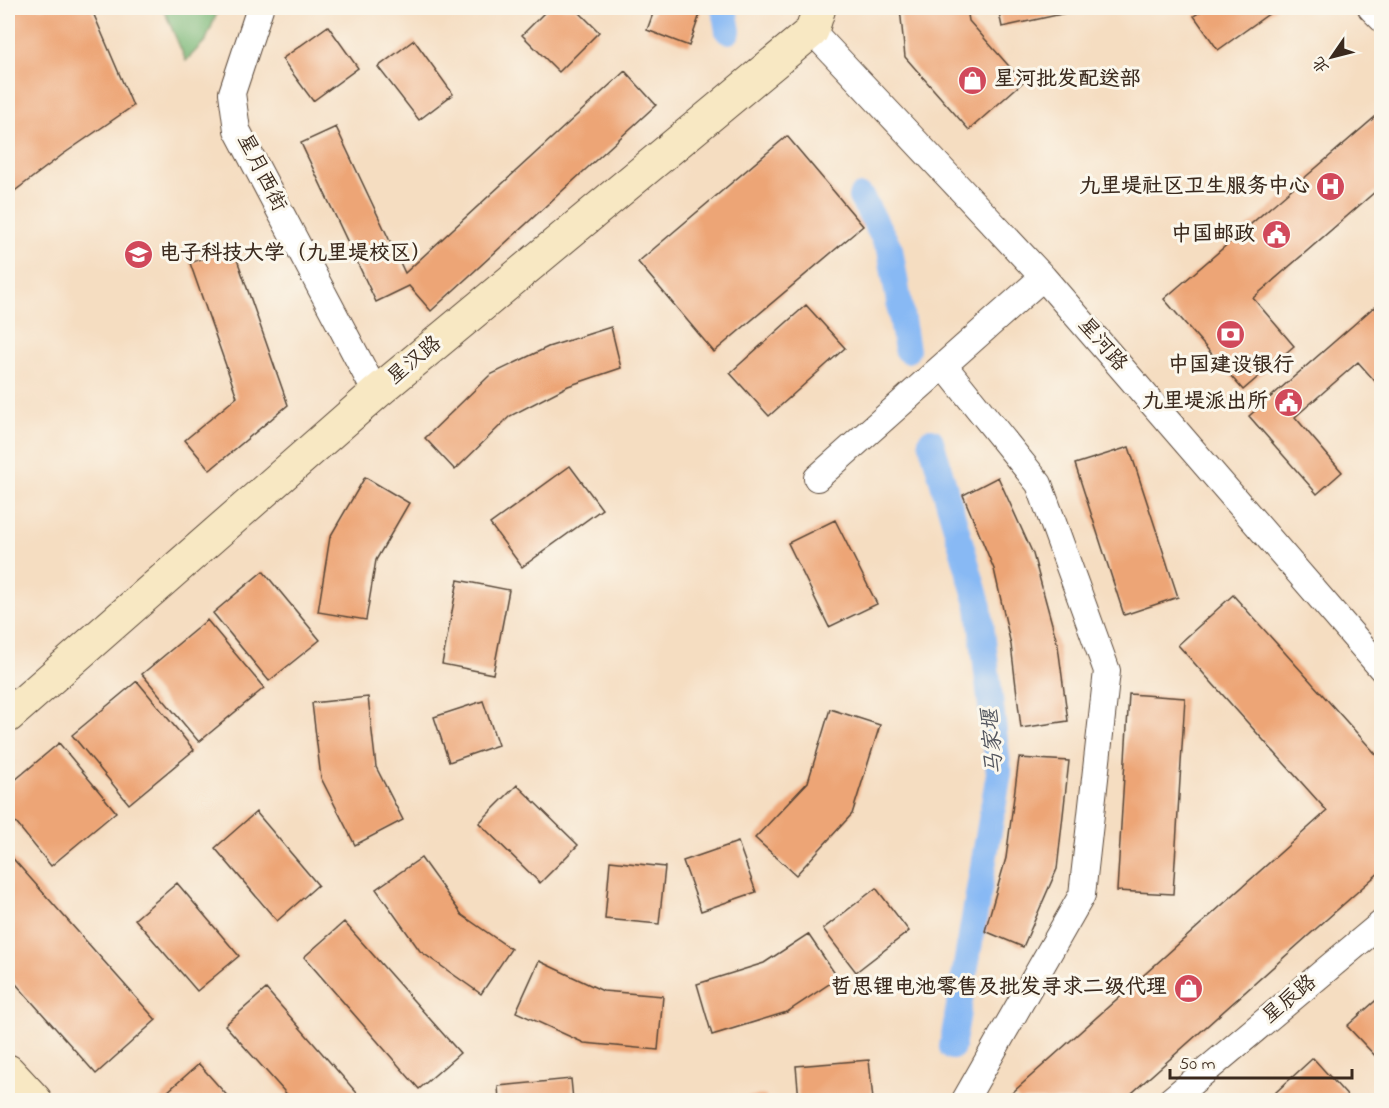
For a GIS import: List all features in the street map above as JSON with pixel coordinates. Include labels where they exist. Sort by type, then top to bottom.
[{"type":"street","name":"星月西街","points":[[260,8],[232,93],[237,130],[376,393]]},
{"type":"street","points":[[1371,8],[1382,20]]},
{"type":"street","name":"星汉路","points":[[8,716],[376,393],[815,19]]},
{"type":"street","name":"星河路","points":[[815,19],[1043,277],[1382,669]]},
{"type":"street","points":[[817,478],[1043,277]]},
{"type":"street","points":[[945,366],[1039,484],[1107,671],[1082,895],[965,1101]]},
{"type":"street","name":"星辰路","points":[[1171,1101],[1382,922]]},
{"type":"street","points":[[8,1071],[35,1101]]},
{"type":"green space","points":[[163,8],[219,8],[206,40],[186,61]]},
{"type":"building","points":[[8,8],[91,8],[133,106],[8,196]]},
{"type":"building","points":[[549,8],[575,8],[599,32],[559,72],[522,35]]},
{"type":"building","points":[[655,8],[702,8],[689,46],[647,30]]},
{"type":"building","points":[[900,8],[967,8],[969,21],[1023,82],[969,130],[905,57]]},
{"type":"building","points":[[998,8],[1089,8],[1002,27]]},
{"type":"building","points":[[1206,8],[1277,8],[1218,50],[1194,16]]},
{"type":"building","points":[[328,26],[358,68],[313,101],[282,59]]},
{"type":"building","points":[[414,40],[453,94],[419,120],[378,67]]},
{"type":"building","points":[[625,71],[656,105],[431,311],[409,286],[376,302],[301,143],[336,127],[405,273]]},
{"type":"building","points":[[1382,111],[1382,197],[1376,191],[1253,298],[1294,346],[1243,390],[1164,299]]},
{"type":"building","points":[[787,136],[863,226],[714,352],[638,262]]},
{"type":"building","points":[[233,248],[288,405],[210,470],[185,440],[237,397],[190,263]]},
{"type":"building","points":[[806,305],[845,348],[769,416],[730,373]]},
{"type":"building","name":"九里堤派出所","points":[[1374,307],[1382,316],[1382,389],[1358,362],[1295,417],[1342,472],[1317,494],[1249,416]]},
{"type":"building","points":[[611,327],[621,368],[568,386],[510,416],[455,470],[425,438],[490,375],[548,347]]},
{"type":"building","points":[[1129,447],[1178,597],[1124,615],[1075,464]]},
{"type":"building","points":[[570,466],[602,509],[522,567],[490,524]]},
{"type":"building","points":[[365,477],[409,503],[376,560],[366,620],[318,612],[330,537]]},
{"type":"building","points":[[998,477],[1033,554],[1058,646],[1068,721],[1021,728],[1011,645],[994,569],[963,495]]},
{"type":"building","points":[[835,520],[877,604],[829,627],[788,543]]},
{"type":"building","points":[[263,571],[320,640],[269,681],[213,613]]},
{"type":"building","points":[[458,580],[509,590],[493,674],[442,664]]},
{"type":"building","points":[[1233,595],[1382,761],[1382,870],[1124,1100],[1019,1100],[1012,1093],[1327,811],[1178,645]]},
{"type":"building","points":[[207,620],[264,688],[199,742],[142,674]]},
{"type":"building","points":[[137,681],[194,750],[129,804],[72,735]]},
{"type":"building","points":[[1129,694],[1185,698],[1173,894],[1117,891]]},
{"type":"building","points":[[368,697],[376,767],[403,820],[355,845],[321,778],[312,703]]},
{"type":"building","points":[[483,701],[498,745],[449,762],[434,717]]},
{"type":"building","points":[[830,709],[880,725],[852,814],[796,875],[755,838],[808,782]]},
{"type":"building","points":[[59,743],[116,812],[51,866],[8,813],[8,786]]},
{"type":"building","points":[[1019,758],[1069,761],[1057,869],[1023,947],[985,931],[1006,858]]},
{"type":"building","points":[[517,785],[578,845],[540,883],[479,823]]},
{"type":"building","points":[[256,812],[318,885],[277,921],[215,848]]},
{"type":"building","points":[[738,842],[756,892],[701,911],[683,861]]},
{"type":"building","points":[[8,853],[156,1020],[96,1074],[8,975]]},
{"type":"building","points":[[421,858],[462,915],[511,949],[481,994],[420,951],[376,889]]},
{"type":"building","points":[[610,861],[665,867],[659,924],[605,919]]},
{"type":"building","points":[[177,883],[239,956],[197,991],[135,919]]},
{"type":"building","points":[[876,888],[909,931],[856,972],[823,929]]},
{"type":"building","points":[[344,922],[460,1053],[419,1089],[304,957]]},
{"type":"building","points":[[808,934],[838,978],[787,1012],[712,1035],[697,984],[764,963]]},
{"type":"building","points":[[539,961],[603,991],[663,996],[658,1050],[584,1043],[516,1012]]},
{"type":"building","points":[[266,989],[363,1100],[292,1100],[225,1025]]},
{"type":"building","points":[[1382,995],[1382,1063],[1347,1026]]},
{"type":"building","points":[[1313,1058],[1351,1100],[1282,1100],[1275,1093]]},
{"type":"building","points":[[869,1060],[873,1100],[799,1100],[796,1066]]},
{"type":"building","points":[[199,1064],[231,1100],[158,1100]]},
{"type":"building","points":[[571,1079],[573,1100],[499,1100],[498,1086]]},
{"type":"building","points":[[766,1095],[766,1100],[725,1100],[725,1099]]},
{"type":"waterway","name":"马家堰","points":[[724,8],[728,31]]},
{"type":"waterway","name":"马家堰","points":[[861,197],[890,249],[907,350]]},
{"type":"waterway","name":"马家堰","points":[[931,441],[979,607],[999,773],[952,1047]]},
{"type":"place","name":"星河批发配送部","points":[[973,80]]},
{"type":"place","name":"九里堤社区卫生服务中心","points":[[1331,187]]},
{"type":"place","name":"中国邮政","points":[[1276,235]]},
{"type":"place","name":"电子科技大学（九里堤校区）","points":[[138,254]]},
{"type":"place","name":"中国建设银行","points":[[1231,335]]},
{"type":"place","name":"九里堤派出所","points":[[1289,402]]},
{"type":"place","name":"哲思锂电池零售及批发寻求二级代理","points":[[1188,988]]}]
